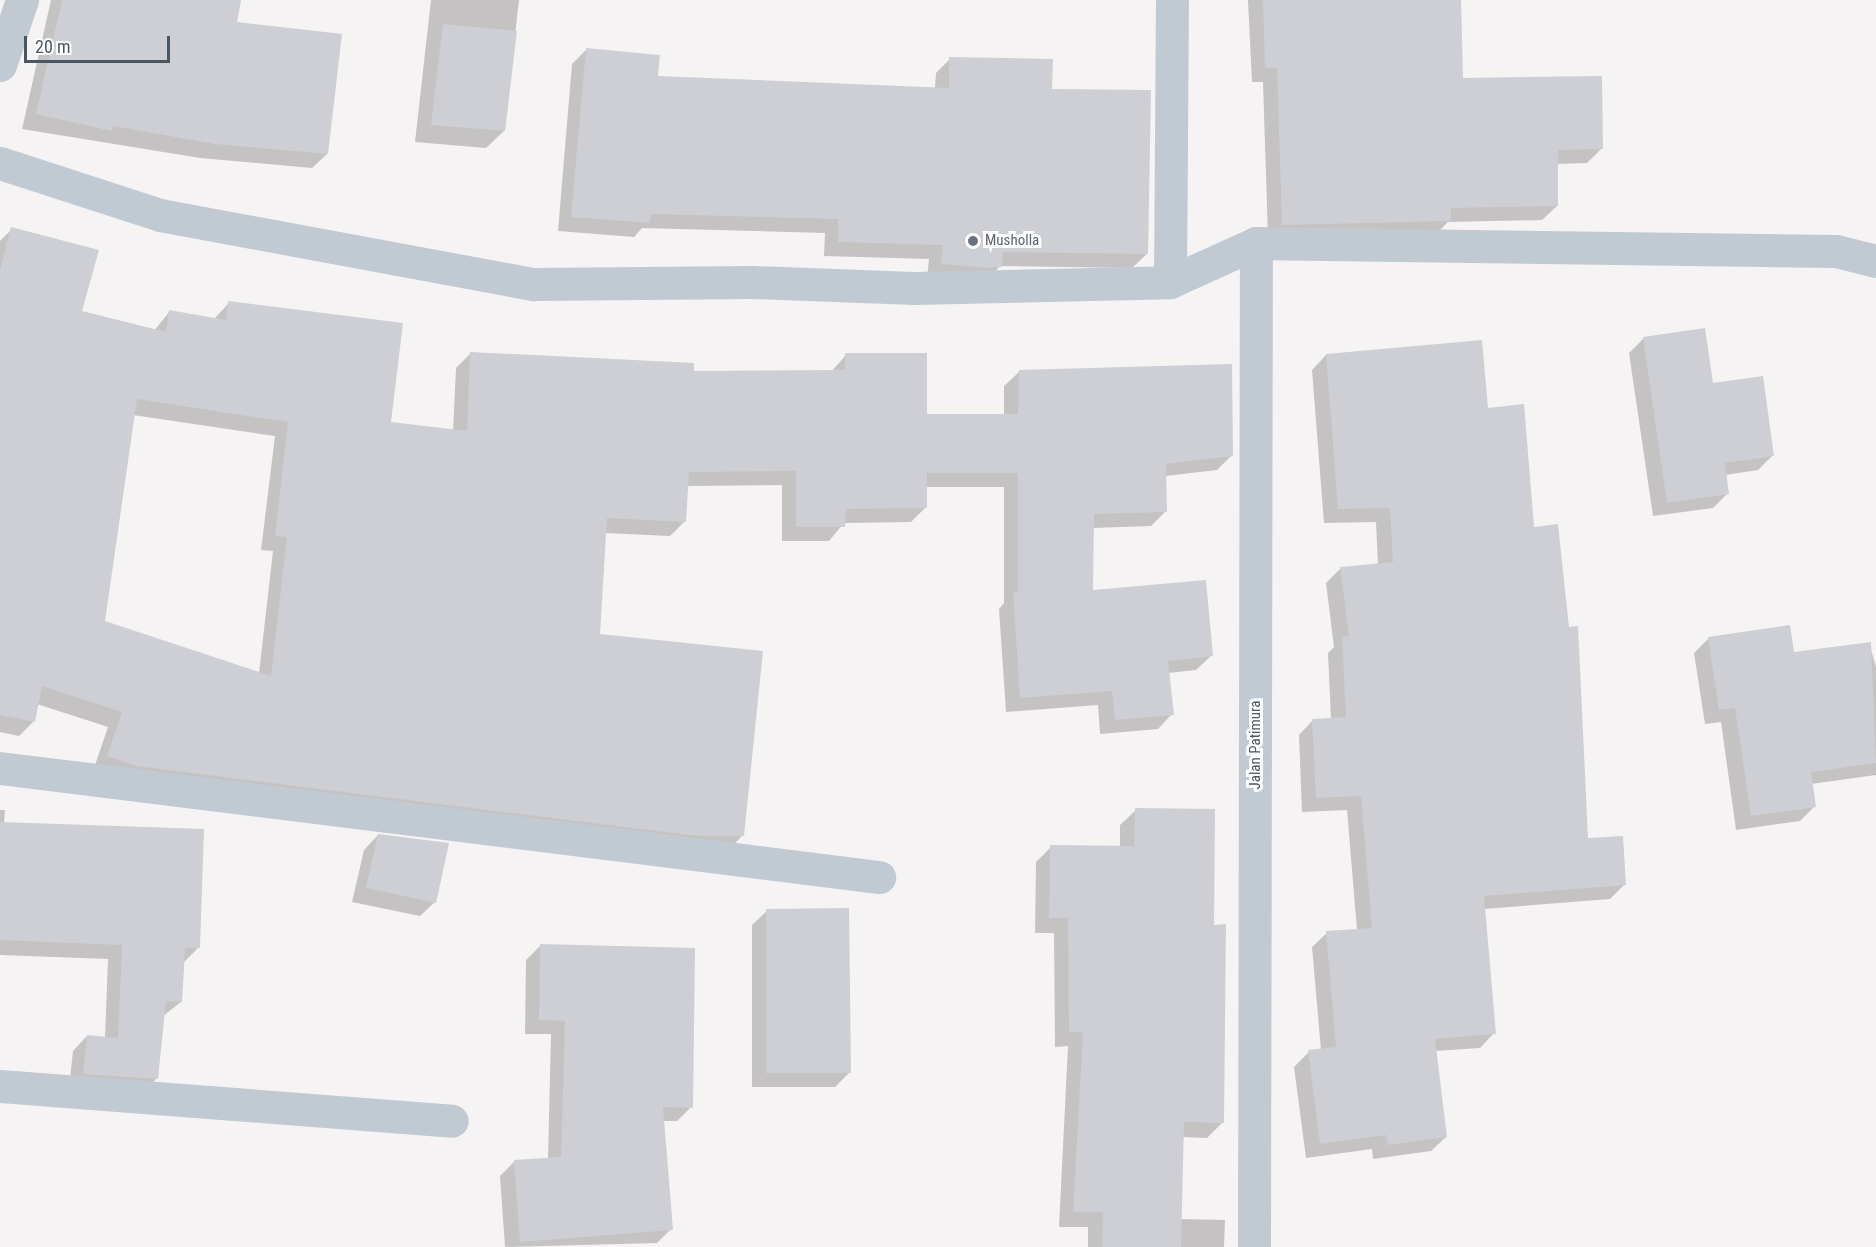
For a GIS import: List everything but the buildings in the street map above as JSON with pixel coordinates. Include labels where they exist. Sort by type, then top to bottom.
[{"type":"street","points":[[0,65],[22,0]]},
{"type":"street","points":[[1170,282],[1172,0]]},
{"type":"street","points":[[0,163],[160,215],[534,284],[752,282],[914,288],[1170,282],[1256,243],[1836,250],[1876,261]]},
{"type":"street","name":"Jalan Patimura","points":[[1254,1247],[1256,243]]},
{"type":"street","points":[[0,768],[879,877]]},
{"type":"street","points":[[0,1086],[452,1121]]},
{"type":"place","name":"Musholla","points":[[973,241]]}]
